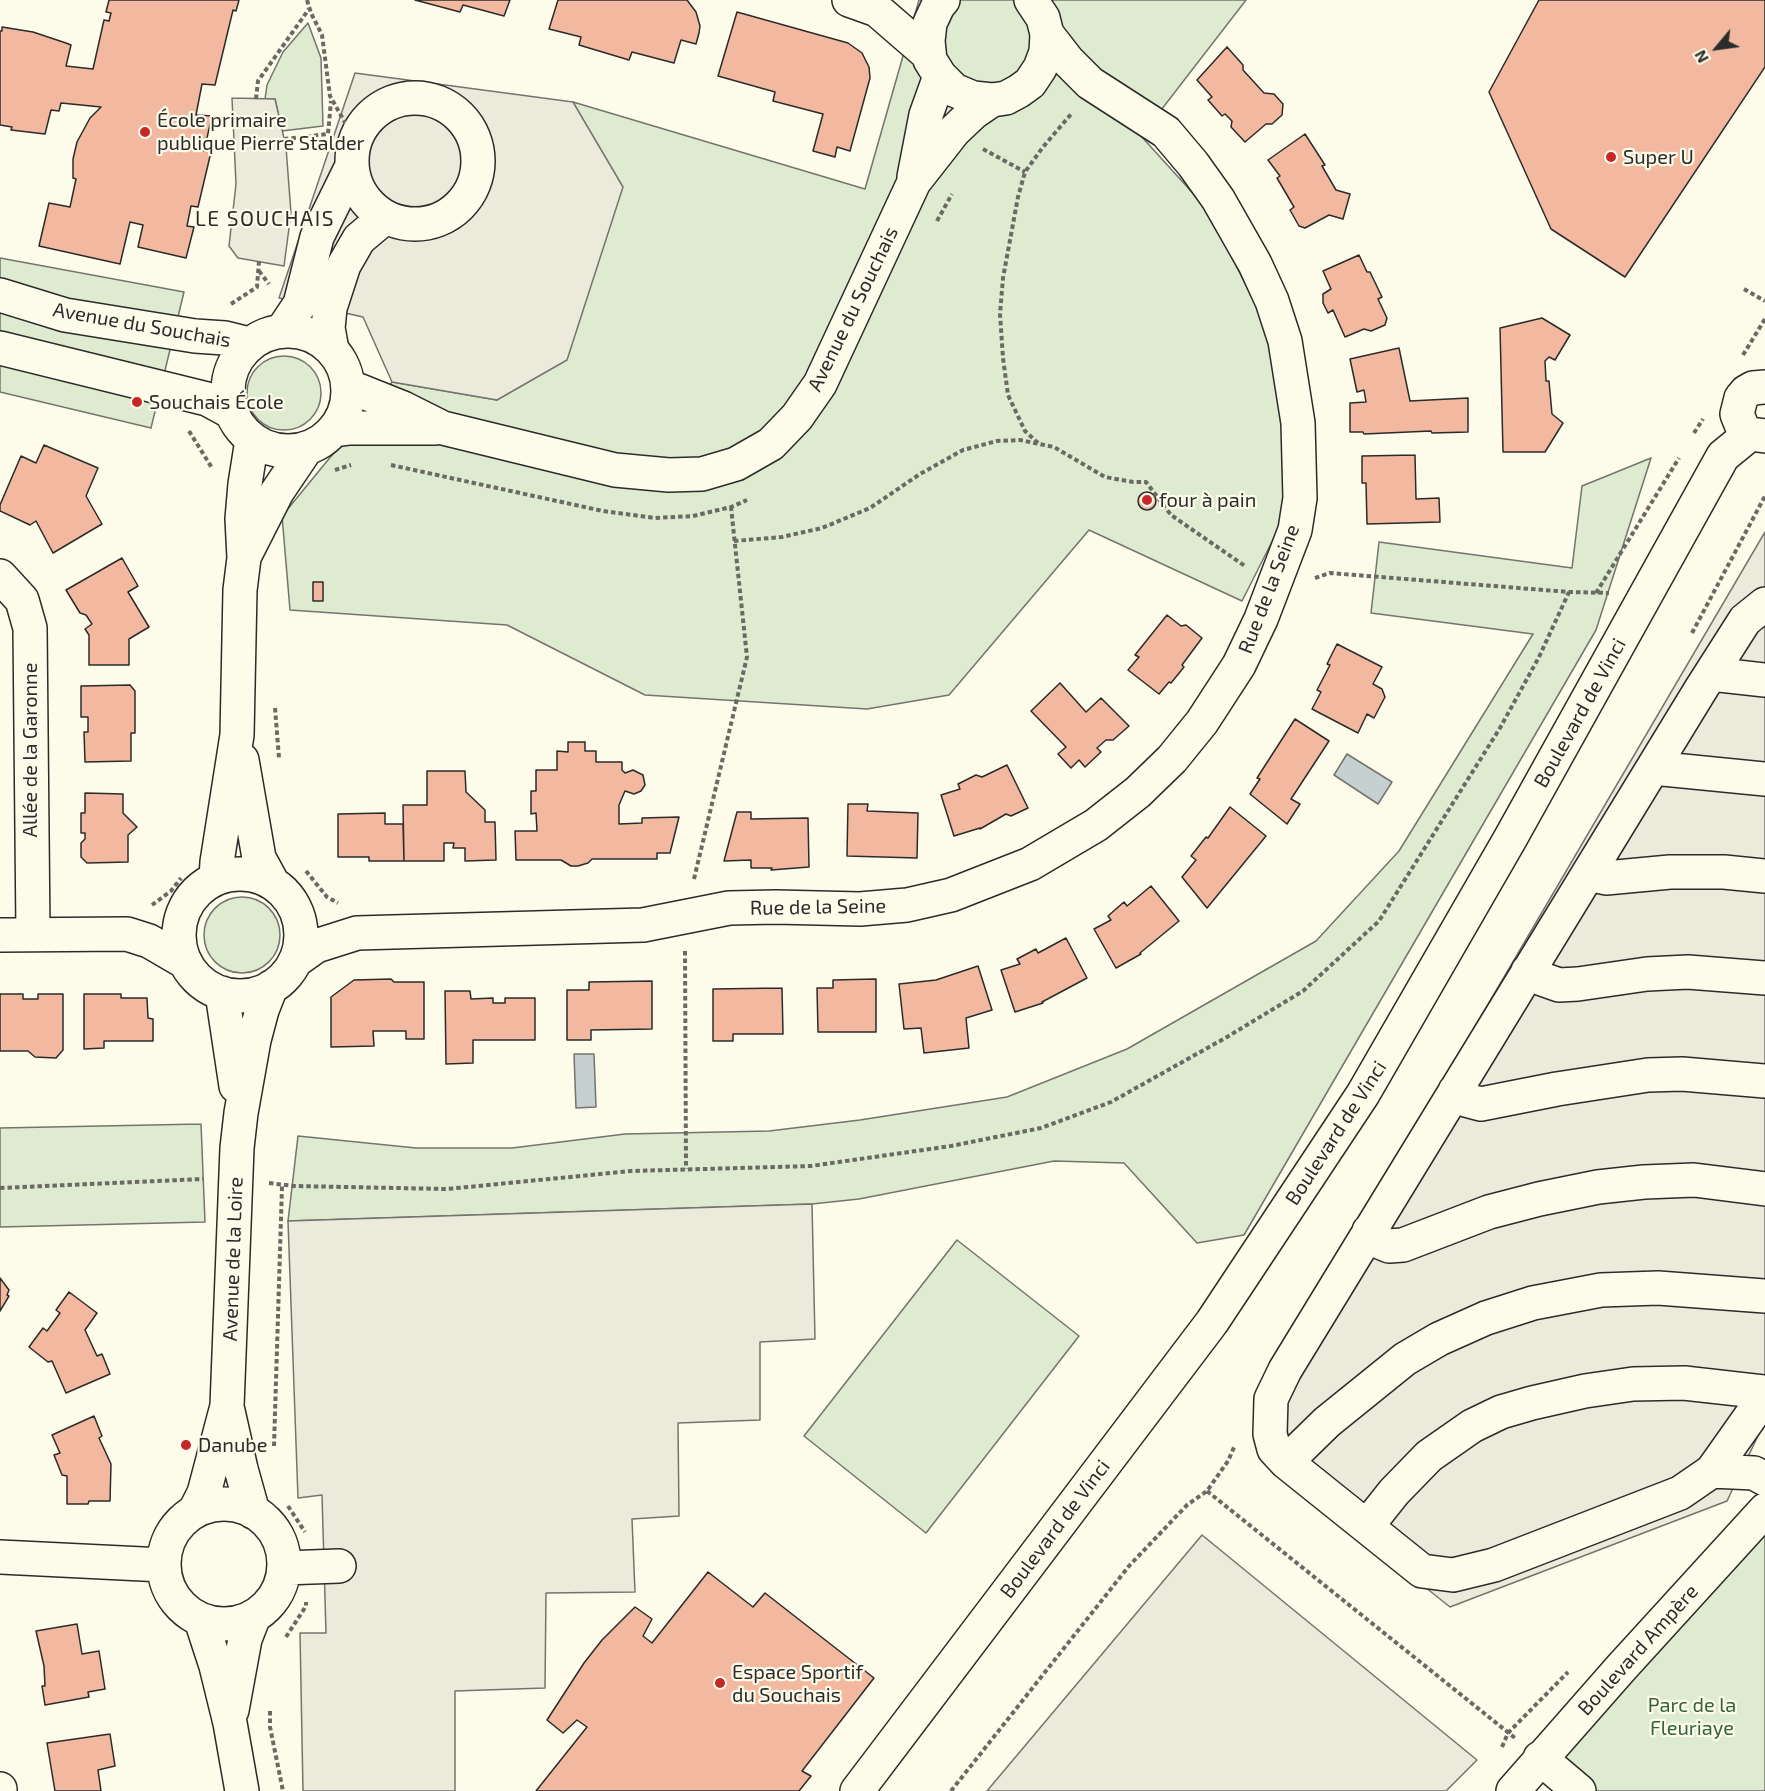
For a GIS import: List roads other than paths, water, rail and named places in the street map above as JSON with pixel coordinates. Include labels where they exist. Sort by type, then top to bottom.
[{"type":"street","points":[[863,5],[943,0]]},
{"type":"street","name":"Avenue du Souchais","points":[[914,182],[934,66],[928,41],[930,22],[943,0]]},
{"type":"street","points":[[863,5],[934,66],[954,90],[973,98],[993,100]]},
{"type":"street","points":[[1030,83],[1041,68],[1046,52],[1037,10]]},
{"type":"street","name":"Rue de la Seine","points":[[295,962],[316,946],[357,933],[644,925],[729,908],[860,909],[907,905],[951,895],[1030,864],[1096,825],[1138,792],[1172,759],[1202,722],[1239,665],[1261,619],[1294,530],[1300,498],[1299,423],[1285,341],[1272,301],[1255,264],[1236,229],[1193,164],[1166,132],[1090,83],[1068,61],[1037,10]]},
{"type":"street","name":"Rue de la Seine","points":[[1030,83],[1065,81],[1090,83]]},
{"type":"street","name":"Avenue du Souchais","points":[[348,386],[443,428],[615,470],[669,475],[702,474],[736,464],[771,444],[797,417],[820,384],[914,182],[954,131],[973,113],[993,100],[1006,98],[1030,83]]},
{"type":"street","points":[[282,331],[300,304],[317,237],[369,116],[399,99],[423,97],[445,104],[468,126],[478,152],[477,179],[463,204],[442,220],[415,226],[384,218],[360,195],[353,154]]},
{"type":"street","points":[[332,350],[328,328],[329,312],[344,265],[359,238],[384,218]]},
{"type":"street","name":"Avenue du Souchais","points":[[0,295],[65,315],[195,336],[225,338],[249,344]]},
{"type":"street","points":[[282,331],[300,332],[317,338],[332,350],[343,366],[348,386],[345,409],[334,430],[321,441],[306,449],[288,451],[269,448],[252,440],[240,428],[231,412],[227,394],[230,375],[237,358],[249,344],[265,335],[282,331]]},
{"type":"street","points":[[0,348],[207,399],[231,412]]},
{"type":"street","points":[[1757,435],[1739,422],[1737,406],[1746,392],[1753,388],[1765,387]]},
{"type":"street","name":"Avenue du Souchais","points":[[334,430],[443,428]]},
{"type":"street","name":"Boulevard de Vinci","points":[[857,1791],[1212,1322],[1363,1094],[1510,839],[1723,456],[1757,435]]},
{"type":"street","points":[[216,878],[237,735],[240,590],[243,558],[242,519],[252,440]]},
{"type":"street","points":[[243,558],[277,492],[306,449]]},
{"type":"street","name":"Allée de la Garonne","points":[[0,576],[22,600],[30,628],[33,934]]},
{"type":"street","points":[[1367,1526],[1394,1492],[1429,1456],[1472,1426],[1501,1412],[1585,1391],[1633,1384],[1684,1383],[1765,1394],[1713,1471],[1680,1493],[1494,1565],[1453,1575],[1422,1571],[1286,1462],[1274,1449],[1270,1434],[1271,1399],[1285,1370],[1711,674],[1745,620],[1765,604]]},
{"type":"street","points":[[1711,674],[1765,680]]},
{"type":"street","points":[[183,893],[179,945],[185,962],[194,975],[207,986],[222,993],[239,996],[256,994],[271,987],[285,976],[295,962],[300,946],[301,930],[298,914],[287,896],[272,882],[259,858],[237,735]]},
{"type":"street","points":[[1653,768],[1765,779]]},
{"type":"street","points":[[1588,874],[1605,878],[1670,872],[1724,872],[1765,876]]},
{"type":"street","points":[[183,893],[192,896],[216,878],[244,874],[258,876],[272,882]]},
{"type":"street","points":[[127,934],[183,893]]},
{"type":"street","name":"Rue de la Seine","points":[[298,914],[357,933]]},
{"type":"street","points":[[0,934],[127,934],[149,941],[185,962]]},
{"type":"street","points":[[1528,971],[1559,985],[1647,974],[1689,972],[1765,978]]},
{"type":"street","name":"Avenue de la Loire","points":[[195,1511],[204,1493],[226,1406],[241,1113],[254,1040],[271,987]]},
{"type":"street","name":"Avenue de la Loire","points":[[222,993],[241,1113]]},
{"type":"street","points":[[1455,1090],[1466,1100],[1481,1104],[1648,1075],[1682,1074],[1765,1081]]},
{"type":"street","points":[[1369,1231],[1377,1241],[1389,1246],[1403,1245],[1489,1212],[1598,1187],[1644,1182],[1694,1180],[1765,1189]]},
{"type":"street","points":[[1286,1462],[1327,1422],[1405,1359],[1439,1339],[1486,1318],[1533,1303],[1601,1290],[1658,1288],[1765,1296]]},
{"type":"street","name":"Avenue de la Loire","points":[[226,1406],[240,1469],[253,1512]]},
{"type":"street","points":[[1713,1471],[1754,1473],[1765,1479]]},
{"type":"street","points":[[215,1505],[235,1505],[253,1512],[266,1522],[277,1536],[283,1552],[284,1568],[280,1587],[269,1604],[254,1616],[237,1623],[218,1624],[201,1620],[186,1611],[174,1598],[166,1582],[163,1565],[172,1533],[182,1520],[195,1511],[215,1505]]},
{"type":"street","name":"Boulevard Ampère","points":[[1514,1791],[1540,1758],[1765,1510]]},
{"type":"street","points":[[0,1557],[163,1565]]},
{"type":"street","points":[[284,1568],[339,1566]]},
{"type":"street","points":[[230,1723],[245,1639],[254,1616]]},
{"type":"street","points":[[201,1620],[216,1666],[230,1723],[242,1791]]},
{"type":"street","points":[[1540,1758],[1579,1791]]},
{"type":"place","name":"École primaire publique Pierre Stalder","points":[[145,132]]},
{"type":"place","name":"Super U","points":[[1611,157]]},
{"type":"place","name":"Souchais École","points":[[137,402]]},
{"type":"place","name":"four à pain","points":[[1147,500]]},
{"type":"place","name":"Danube","points":[[186,1445]]},
{"type":"place","name":"Espace Sportif du Souchais","points":[[720,1683]]},
{"type":"district","name":"LE SOUCHAIS","points":[[265,219]]},
{"type":"park label","name":"Parc de la Fleuriaye","points":[[1692,1716]]}]
